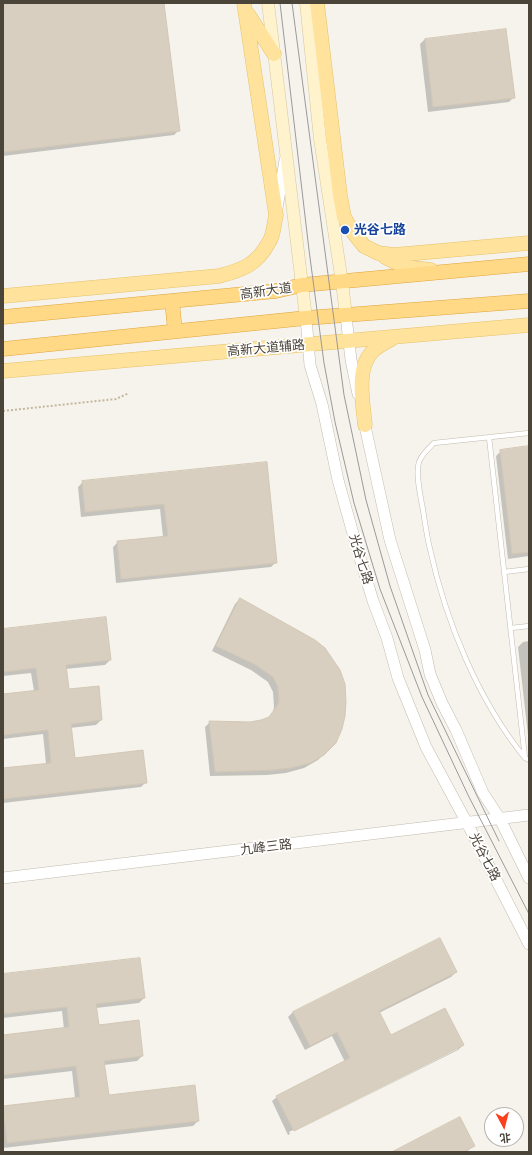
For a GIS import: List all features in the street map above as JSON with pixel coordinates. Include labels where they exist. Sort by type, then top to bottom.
[{"type":"highway","name":"高新大道","points":[[3,317],[276,291],[302,285],[529,264]]},
{"type":"highway","points":[[172,301],[175,331]]},
{"type":"highway","points":[[3,349],[306,318],[529,301]]},
{"type":"highway","points":[[507,303],[529,308]]},
{"type":"main road","name":"光谷七路","points":[[268,3],[306,318]]},
{"type":"main road","points":[[306,3],[320,139],[346,316]]},
{"type":"main road","points":[[245,7],[274,54]]},
{"type":"main road","points":[[3,296],[219,276],[242,270],[256,260],[270,241],[276,215],[245,7]]},
{"type":"main road","points":[[317,8],[344,216],[352,231],[364,246],[405,267],[448,271]]},
{"type":"main road","points":[[378,253],[394,255],[529,243]]},
{"type":"main road","name":"高新大道辅路","points":[[3,371],[529,325]]},
{"type":"main road","points":[[365,426],[362,376],[365,362],[374,350],[396,336]]},
{"type":"street","points":[[320,139],[328,96]]},
{"type":"street","points":[[276,215],[286,153]]},
{"type":"street","points":[[328,192],[334,213],[352,231]]},
{"type":"street","points":[[346,316],[351,360],[390,540],[425,650],[430,674],[483,793],[500,819],[529,878]]},
{"type":"street","name":"光谷七路","points":[[306,318],[310,365],[322,404],[338,480],[373,602],[387,638],[398,678],[426,747],[529,944]]},
{"type":"street","name":"九峰三路","points":[[3,878],[529,815]]},
{"type":"lane","points":[[527,759],[509,739],[484,695],[464,655],[443,599],[430,549],[418,480],[419,463],[425,451],[434,443],[529,433]]},
{"type":"lane","points":[[489,437],[527,759]]},
{"type":"lane","points":[[504,572],[529,569]]},
{"type":"lane","points":[[511,628],[529,626]]},
{"type":"path","points":[[3,411],[116,399],[129,393]]},
{"type":"building","points":[[3,3],[164,3],[180,131],[3,152]]},
{"type":"building","points":[[506,29],[515,98],[433,107],[425,39]]},
{"type":"building","points":[[529,446],[529,552],[512,554],[500,450]]},
{"type":"building","points":[[267,462],[277,563],[121,579],[117,541],[168,536],[164,504],[85,512],[82,481]]},
{"type":"building","points":[[240,598],[315,640],[325,648],[340,670],[345,684],[346,702],[342,729],[336,743],[324,755],[310,763],[291,768],[272,770],[215,772],[209,721],[250,722],[261,720],[269,717],[279,702],[278,687],[273,677],[256,665],[216,646]]},
{"type":"building","points":[[106,617],[111,660],[66,665],[69,689],[99,686],[102,720],[71,724],[75,758],[143,750],[147,783],[3,799],[3,768],[51,763],[48,730],[3,735],[3,694],[39,690],[36,668],[3,672],[3,629]]},
{"type":"building","points":[[440,938],[457,972],[379,1011],[391,1035],[445,1008],[464,1045],[294,1131],[276,1096],[350,1058],[337,1032],[310,1046],[293,1012]]},
{"type":"building","points":[[140,958],[145,998],[96,1004],[99,1025],[139,1020],[143,1056],[104,1061],[109,1095],[195,1085],[199,1121],[7,1143],[3,1106],[80,1097],[76,1066],[3,1075],[3,1035],[69,1027],[67,1007],[3,1014],[3,974]]},
{"type":"building","points":[[460,1117],[475,1146],[463,1152],[392,1152]]},
{"type":"tram line","points":[[280,3],[324,363],[335,422],[354,503],[380,589],[422,697],[468,795],[529,914]]},
{"type":"tram line","points":[[292,3],[344,395],[366,500],[390,586],[428,695],[499,841]]},
{"type":"place","name":"光谷七路","points":[[345,230]]}]
